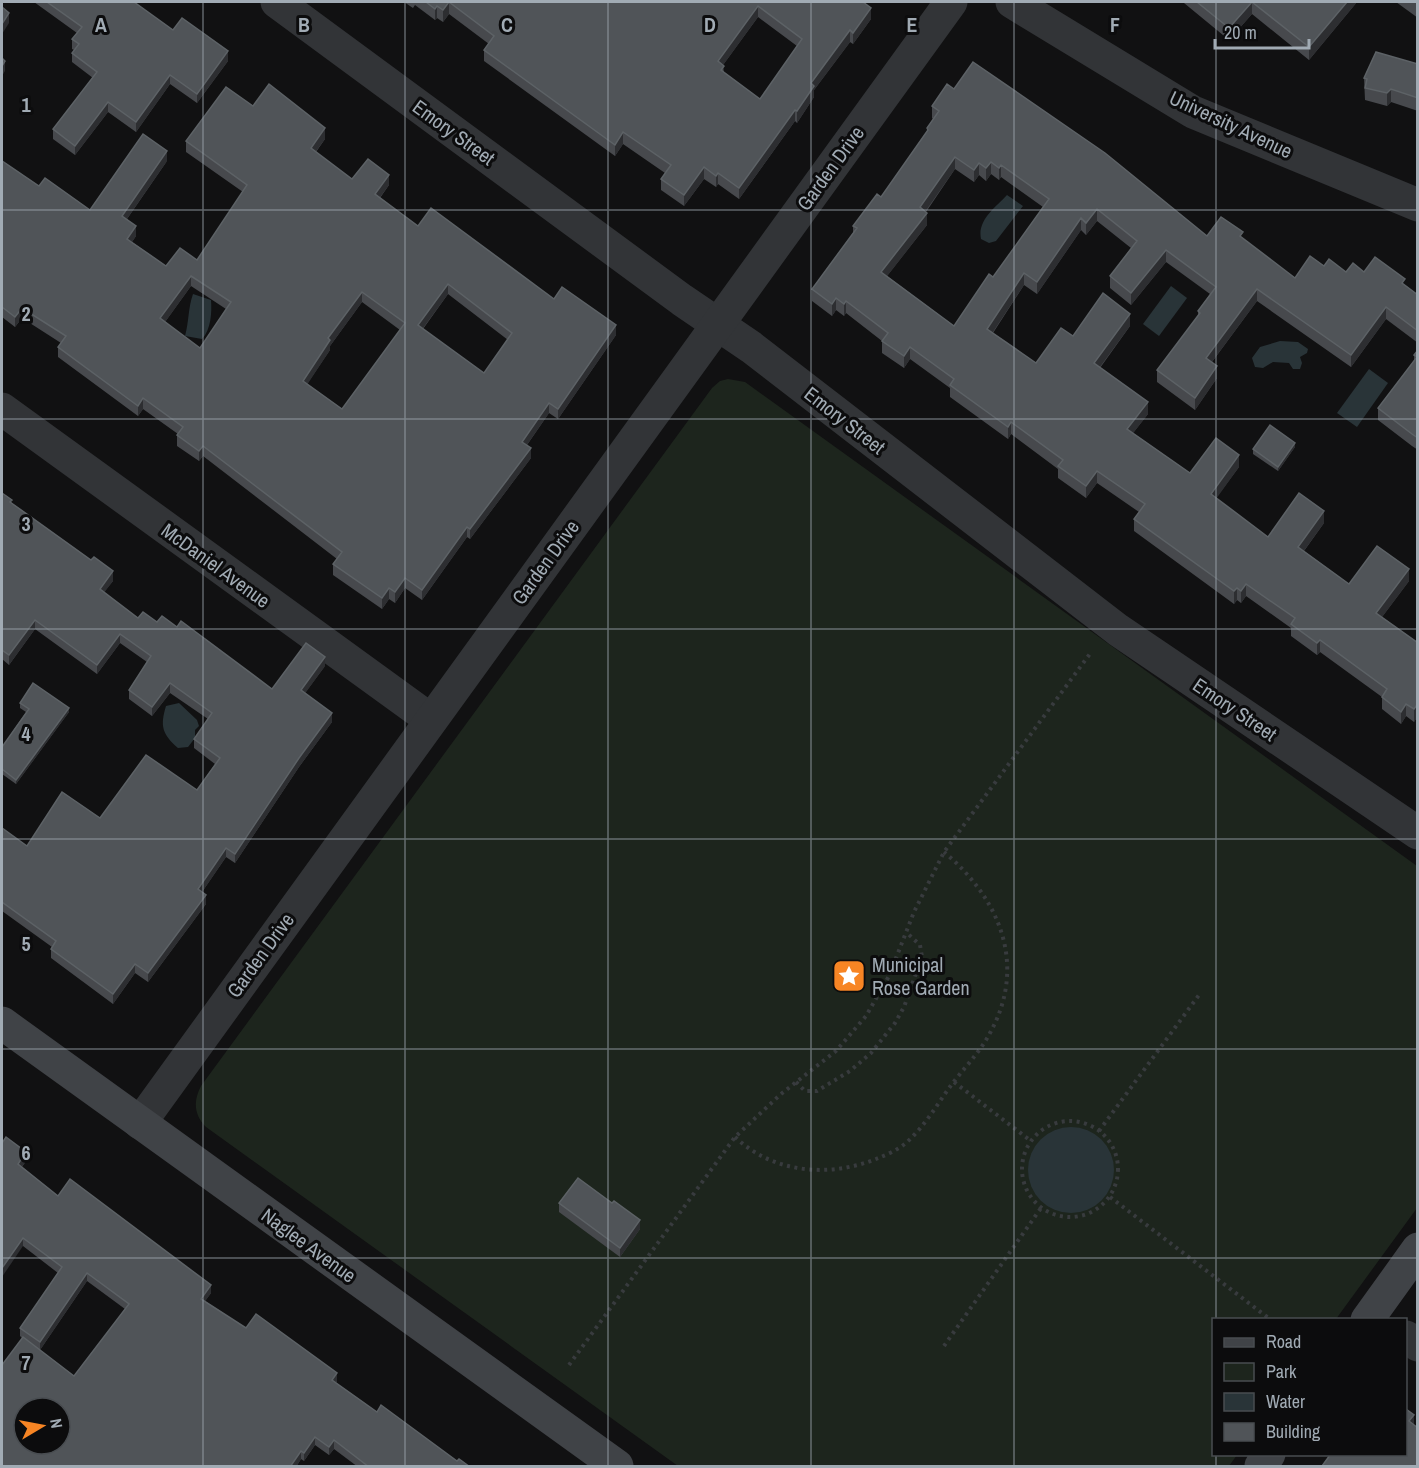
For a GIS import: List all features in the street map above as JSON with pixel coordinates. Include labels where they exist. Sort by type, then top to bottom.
[{"type":"main road","name":"Naglee Avenue","points":[[2,1023],[612,1465]]},
{"type":"main road","points":[[1374,1317],[1418,1250]]},
{"type":"street","name":"Emory Street","points":[[277,2],[717,325],[751,347],[1118,630],[1418,833]]},
{"type":"street","name":"Garden Drive","points":[[140,1123],[951,2]]},
{"type":"street","name":"University Avenue","points":[[1012,2],[1193,112],[1410,198]]},
{"type":"street","name":"McDaniel Avenue","points":[[2,409],[430,720]]},
{"type":"path","points":[[569,1365],[735,1137],[748,1123],[836,1051],[866,1016],[889,976],[914,912],[944,852],[1095,647]]},
{"type":"path","points":[[735,1137],[750,1149],[782,1164],[822,1172],[851,1167],[884,1156],[909,1141],[983,1044],[996,1020],[1006,982],[1007,960],[1002,934],[987,899],[963,868],[944,852]]},
{"type":"path","points":[[796,1083],[805,1091],[817,1091],[825,1087],[861,1063],[888,1033],[904,1007],[922,957],[920,945],[907,933]]},
{"type":"path","points":[[1099,1131],[1199,995]]},
{"type":"path","points":[[954,1082],[1031,1141]]},
{"type":"path","points":[[1063,1122],[1082,1123],[1099,1131],[1110,1143],[1117,1158],[1118,1174],[1110,1197],[1096,1210],[1078,1217],[1058,1216],[1041,1208],[1029,1194],[1022,1177],[1023,1158],[1031,1141],[1045,1128],[1063,1122]]},
{"type":"path","points":[[1110,1197],[1268,1318]]},
{"type":"path","points":[[944,1346],[1041,1208]]},
{"type":"green space","name":"Municipal Rose Garden","points":[[728,379],[745,382],[1417,866],[1417,1208],[1337,1318],[1212,1318],[1212,1456],[1236,1456],[1229,1466],[678,1466],[206,1127],[199,1118],[196,1102],[201,1086],[712,388],[720,381]]},
{"type":"water","points":[[1007,195],[1023,206],[996,241],[989,243],[981,239],[982,226],[988,214]]},
{"type":"water","points":[[1171,286],[1187,298],[1159,336],[1143,324]]},
{"type":"water","points":[[193,294],[211,300],[209,326],[202,339],[185,336]]},
{"type":"water","points":[[1280,341],[1298,342],[1308,349],[1307,353],[1300,357],[1302,363],[1300,369],[1293,369],[1289,363],[1273,362],[1263,368],[1255,367],[1252,358],[1260,347]]},
{"type":"water","points":[[1369,369],[1388,383],[1357,427],[1337,413]]},
{"type":"water","points":[[179,703],[197,720],[199,726],[195,730],[195,738],[188,747],[178,748],[166,734],[163,719],[166,706]]},
{"type":"water","points":[[1063,1127],[1079,1127],[1102,1139],[1111,1153],[1114,1170],[1111,1187],[1102,1201],[1079,1213],[1063,1213],[1047,1206],[1035,1194],[1028,1178],[1028,1162],[1035,1146],[1047,1134]]},
{"type":"building","points":[[47,2],[134,2],[173,30],[182,18],[228,51],[197,94],[170,75],[136,122],[108,102],[75,146],[53,129],[97,72],[72,53],[79,44],[72,39],[82,27]]},
{"type":"building","points":[[426,2],[449,2],[443,10],[437,6],[435,9]]},
{"type":"building","points":[[449,2],[863,2],[871,8],[853,33],[850,30],[811,83],[814,86],[797,111],[795,110],[739,188],[718,173],[716,176],[704,167],[684,195],[661,179],[671,165],[623,132],[615,145],[484,50],[494,36]],"holes":[[[758,6],[802,39],[760,99],[721,70],[724,66],[718,61]]]},
{"type":"building","points":[[1197,2],[1252,2],[1229,28]]},
{"type":"building","points":[[1252,2],[1347,2],[1309,47]]},
{"type":"building","points":[[2,7],[9,13],[2,24]]},
{"type":"building","points":[[1376,52],[1418,64],[1418,98],[1391,89],[1387,93],[1365,88],[1367,79],[1364,78]]},
{"type":"building","points":[[973,62],[1105,153],[1207,236],[1221,217],[1243,232],[1240,236],[1295,278],[1310,256],[1324,266],[1329,259],[1346,272],[1353,263],[1364,272],[1375,257],[1405,279],[1402,283],[1418,295],[1418,331],[1386,307],[1351,355],[1257,289],[1206,358],[1217,366],[1195,398],[1157,370],[1200,313],[1198,311],[1216,287],[1166,250],[1131,293],[1110,276],[1137,241],[1097,209],[1086,223],[1081,218],[1037,282],[1024,273],[987,329],[1036,363],[1061,328],[1073,336],[1103,293],[1130,314],[1094,363],[1148,402],[1127,429],[1190,473],[1216,438],[1239,455],[1211,494],[1268,537],[1299,493],[1324,511],[1298,547],[1349,584],[1377,546],[1409,569],[1376,613],[1418,643],[1418,706],[1414,709],[1406,704],[1401,712],[1382,697],[1387,689],[1320,640],[1317,643],[1291,624],[1295,618],[1246,584],[1241,591],[1237,588],[1234,591],[1134,519],[1145,504],[1097,471],[1086,486],[1058,466],[1063,460],[1011,422],[1008,427],[950,385],[954,379],[910,347],[904,356],[882,341],[888,333],[846,301],[844,304],[836,298],[832,304],[812,289],[857,228],[853,226],[877,194],[881,197],[928,130],[927,128],[939,111],[932,106],[947,84],[954,89]],"holes":[[[955,157],[974,170],[979,163],[986,168],[991,162],[999,168],[1001,165],[1049,199],[993,277],[989,274],[954,326],[881,272],[927,213],[920,207]]]},
{"type":"building","points":[[269,84],[325,128],[311,148],[352,179],[368,159],[389,175],[375,194],[418,226],[431,208],[554,299],[562,287],[616,325],[558,409],[549,403],[522,442],[531,448],[470,529],[467,527],[422,590],[405,578],[395,592],[389,588],[382,598],[333,564],[342,552],[203,446],[199,451],[177,435],[183,427],[143,398],[138,406],[58,347],[66,336],[22,308],[15,317],[2,307],[2,161],[39,186],[45,178],[90,210],[143,134],[167,151],[122,216],[136,226],[127,239],[166,266],[180,248],[197,260],[247,185],[186,141],[226,87],[253,106]],"holes":[[[191,276],[231,302],[200,348],[160,318]],[[448,284],[512,333],[484,373],[418,325]],[[362,292],[405,323],[342,409],[303,381],[330,340],[328,338]]]},
{"type":"building","points":[[1418,350],[1418,438],[1378,408],[1417,357],[1414,355]]},
{"type":"building","points":[[1270,425],[1295,443],[1278,467],[1253,449]]},
{"type":"building","points":[[2,493],[12,500],[10,502],[91,560],[94,557],[113,571],[100,589],[138,618],[143,612],[157,622],[162,616],[177,627],[181,621],[272,689],[306,643],[325,657],[301,690],[332,713],[235,854],[226,848],[198,889],[206,895],[148,973],[135,964],[113,994],[51,949],[56,941],[2,902],[2,828],[27,846],[62,792],[100,818],[146,755],[197,790],[220,758],[194,739],[212,713],[170,683],[152,707],[129,690],[151,656],[120,634],[97,665],[35,620],[9,655],[2,650]]},
{"type":"building","points":[[33,683],[69,708],[16,780],[2,769],[2,747],[29,709],[20,703]]},
{"type":"building","points":[[6,1137],[26,1152],[18,1164],[58,1196],[70,1179],[211,1285],[201,1299],[246,1328],[256,1314],[337,1373],[332,1380],[377,1412],[381,1405],[457,1461],[459,1459],[470,1467],[369,1467],[334,1440],[329,1447],[315,1437],[290,1467],[2,1467],[2,1365],[23,1337],[74,1376],[129,1304],[87,1273],[40,1342],[20,1328],[62,1267],[23,1238],[2,1268],[2,1143]]},
{"type":"building","points":[[578,1178],[640,1220],[620,1248],[559,1203]]},
{"type":"building","points":[[1407,1410],[1414,1415],[1409,1421],[1418,1428],[1418,1467],[1322,1466],[1329,1456],[1407,1456]]},
{"type":"place","name":"Municipal Rose Garden","points":[[849,976]]}]
